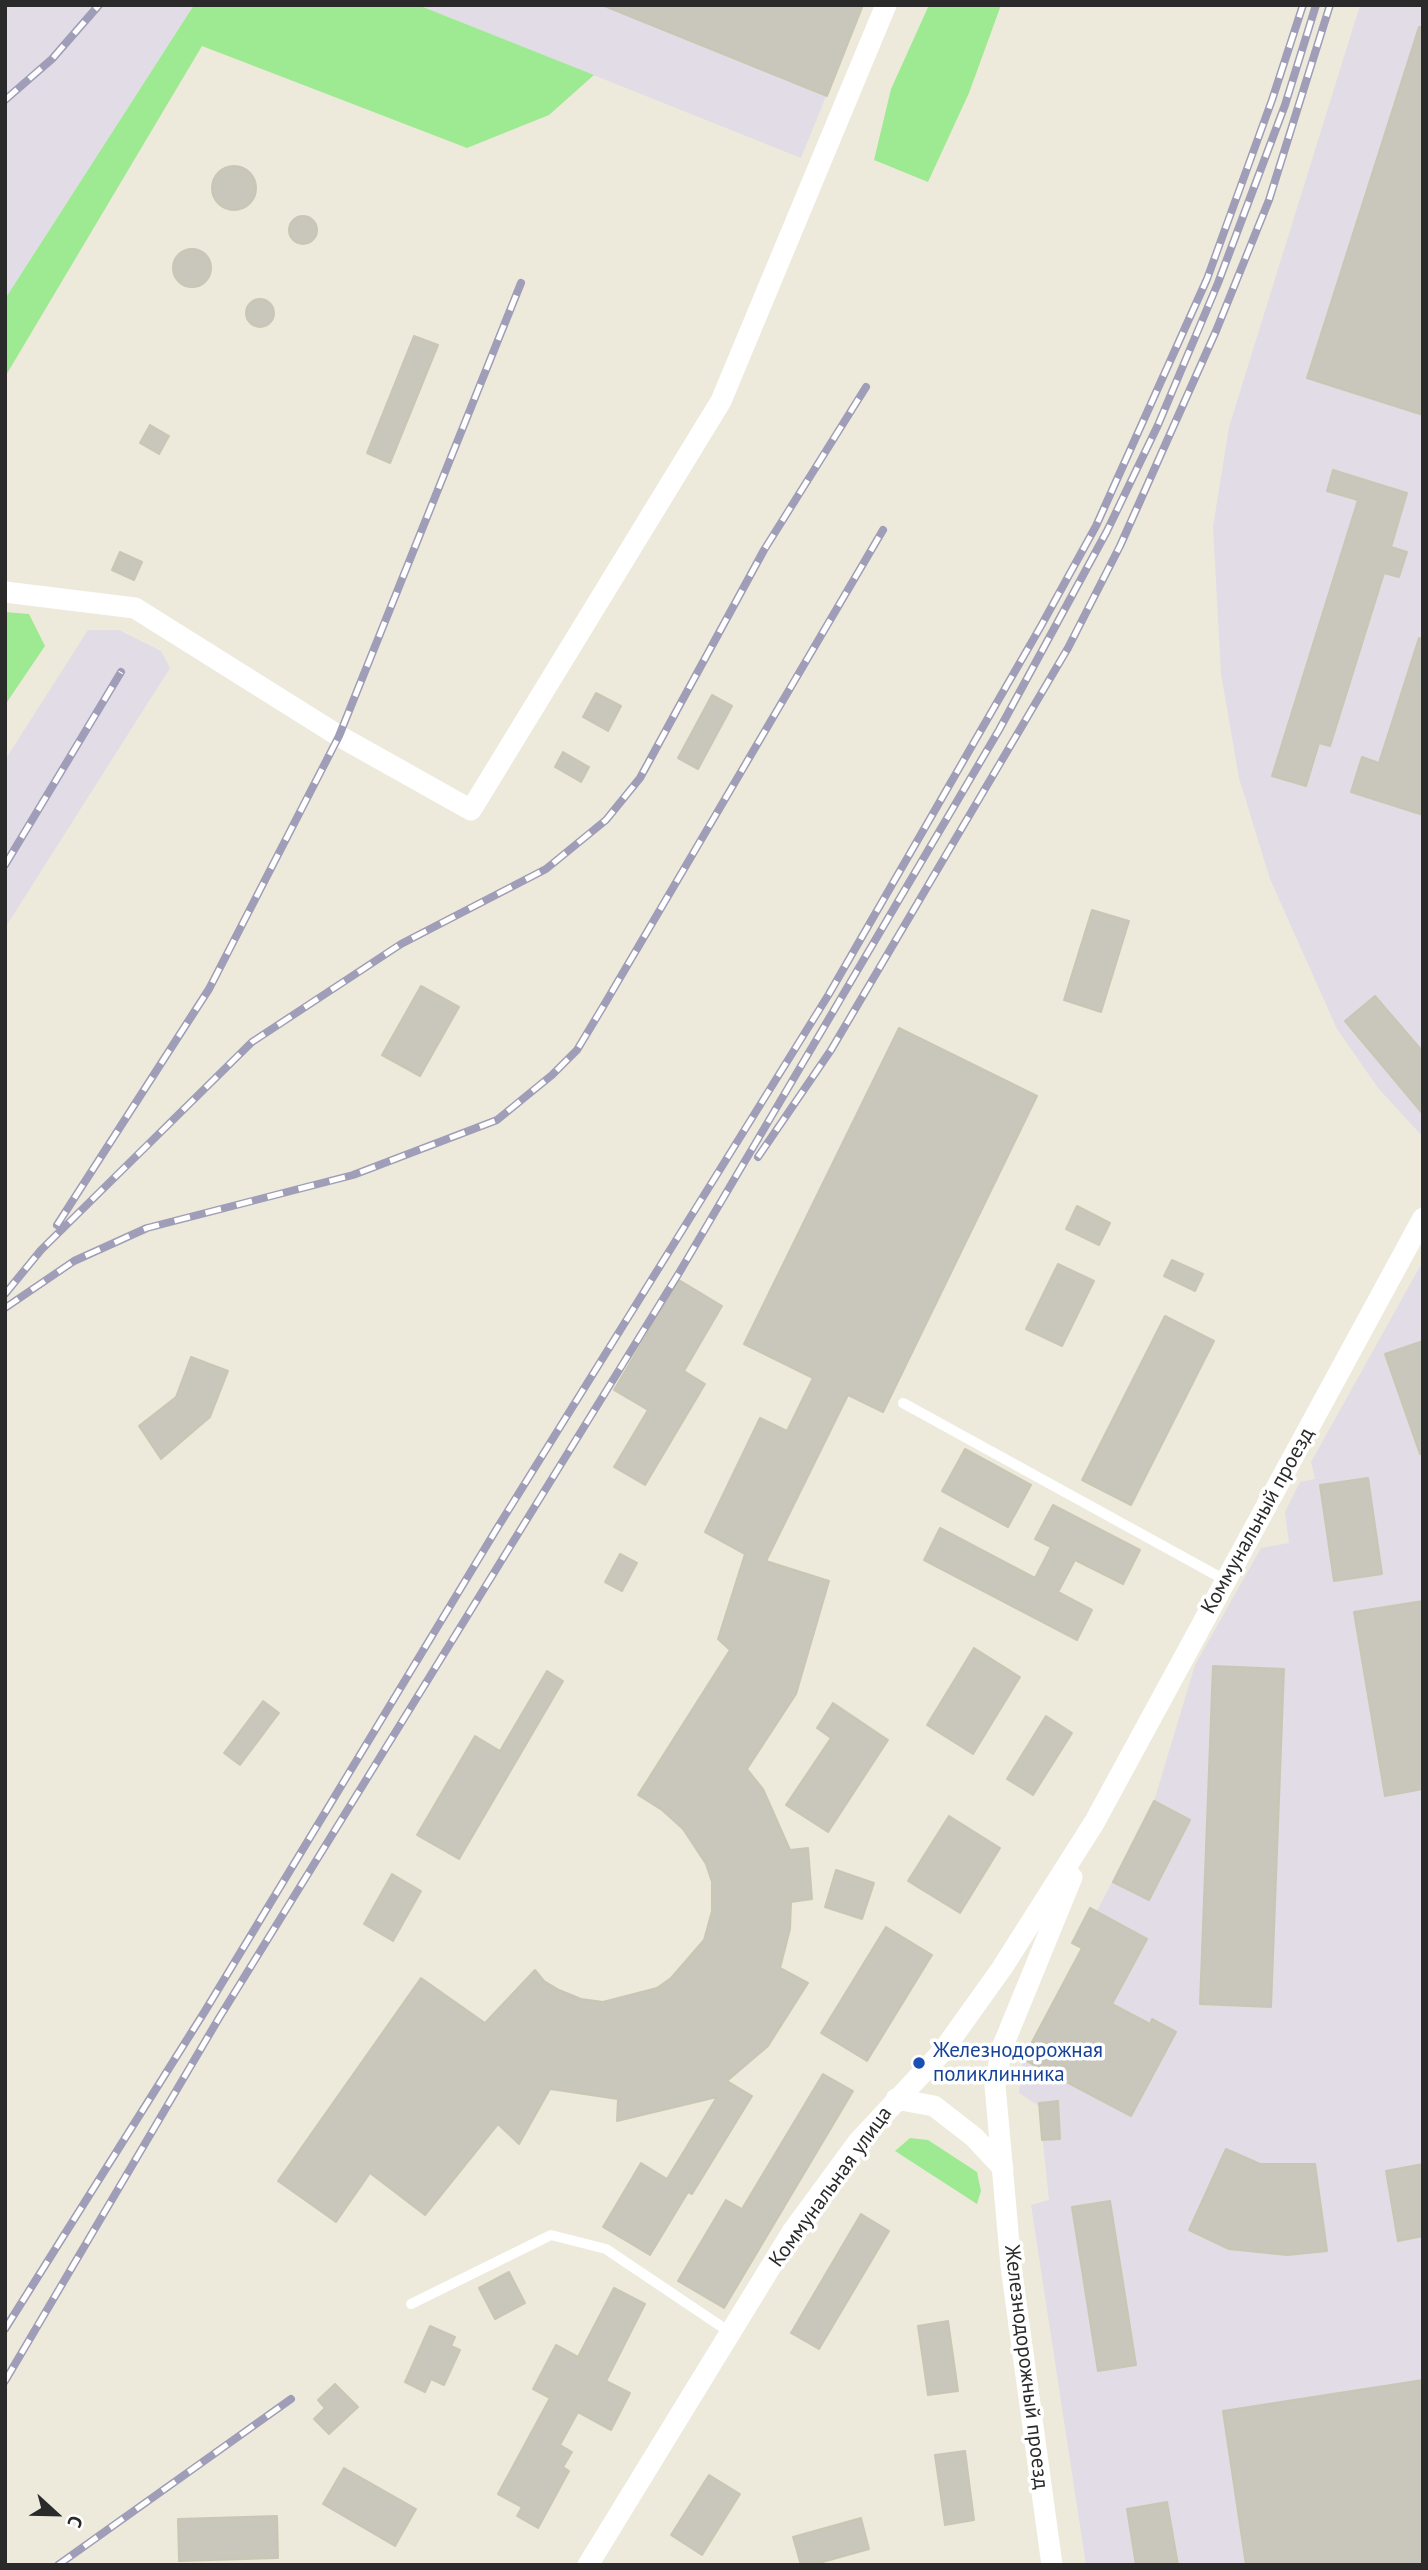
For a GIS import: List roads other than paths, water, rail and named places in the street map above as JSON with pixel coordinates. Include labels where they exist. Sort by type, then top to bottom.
[{"type":"street","points":[[5,592],[135,608],[339,736],[471,810],[721,401],[886,5]]},
{"type":"street","name":"Коммунальный проезд","points":[[1094,1823],[1423,1218]]},
{"type":"street","name":"Коммунальная улица","points":[[588,2565],[792,2232],[858,2142],[942,2052],[995,1979],[1094,1823]]},
{"type":"street","name":"Железнодорожный проезд","points":[[1051,2565],[1011,2266],[995,2085],[1002,2048],[1094,1823]]},
{"type":"street","points":[[896,2099],[934,2106],[974,2137],[1003,2168]]},
{"type":"lane","points":[[903,1404],[1225,1580]]},
{"type":"lane","points":[[411,2304],[551,2235],[606,2249],[731,2333]]},
{"type":"railway","points":[[5,100],[52,59],[99,5]]},
{"type":"railway","points":[[5,2329],[205,2011],[496,1530],[829,994],[1041,626],[1096,526],[1207,279],[1272,100],[1303,5]]},
{"type":"railway","points":[[5,2381],[219,2018],[679,1273],[999,730],[1107,531],[1158,425],[1218,283],[1285,105],[1316,5]]},
{"type":"railway","points":[[758,1157],[831,1050],[1068,648],[1120,546],[1216,331],[1269,200],[1330,5]]},
{"type":"railway","points":[[57,1225],[209,989],[339,736],[521,283]]},
{"type":"railway","points":[[5,1294],[41,1250],[252,1042],[401,944],[546,869],[606,820],[640,778],[764,550],[866,387]]},
{"type":"railway","points":[[5,1308],[74,1261],[147,1228],[353,1175],[497,1120],[552,1075],[577,1050],[883,530]]},
{"type":"railway","points":[[5,865],[121,672]]},
{"type":"railway","points":[[58,2565],[291,2399]]},
{"type":"place","name":"Железнодорожная поликлинника","points":[[919,2063]]}]
